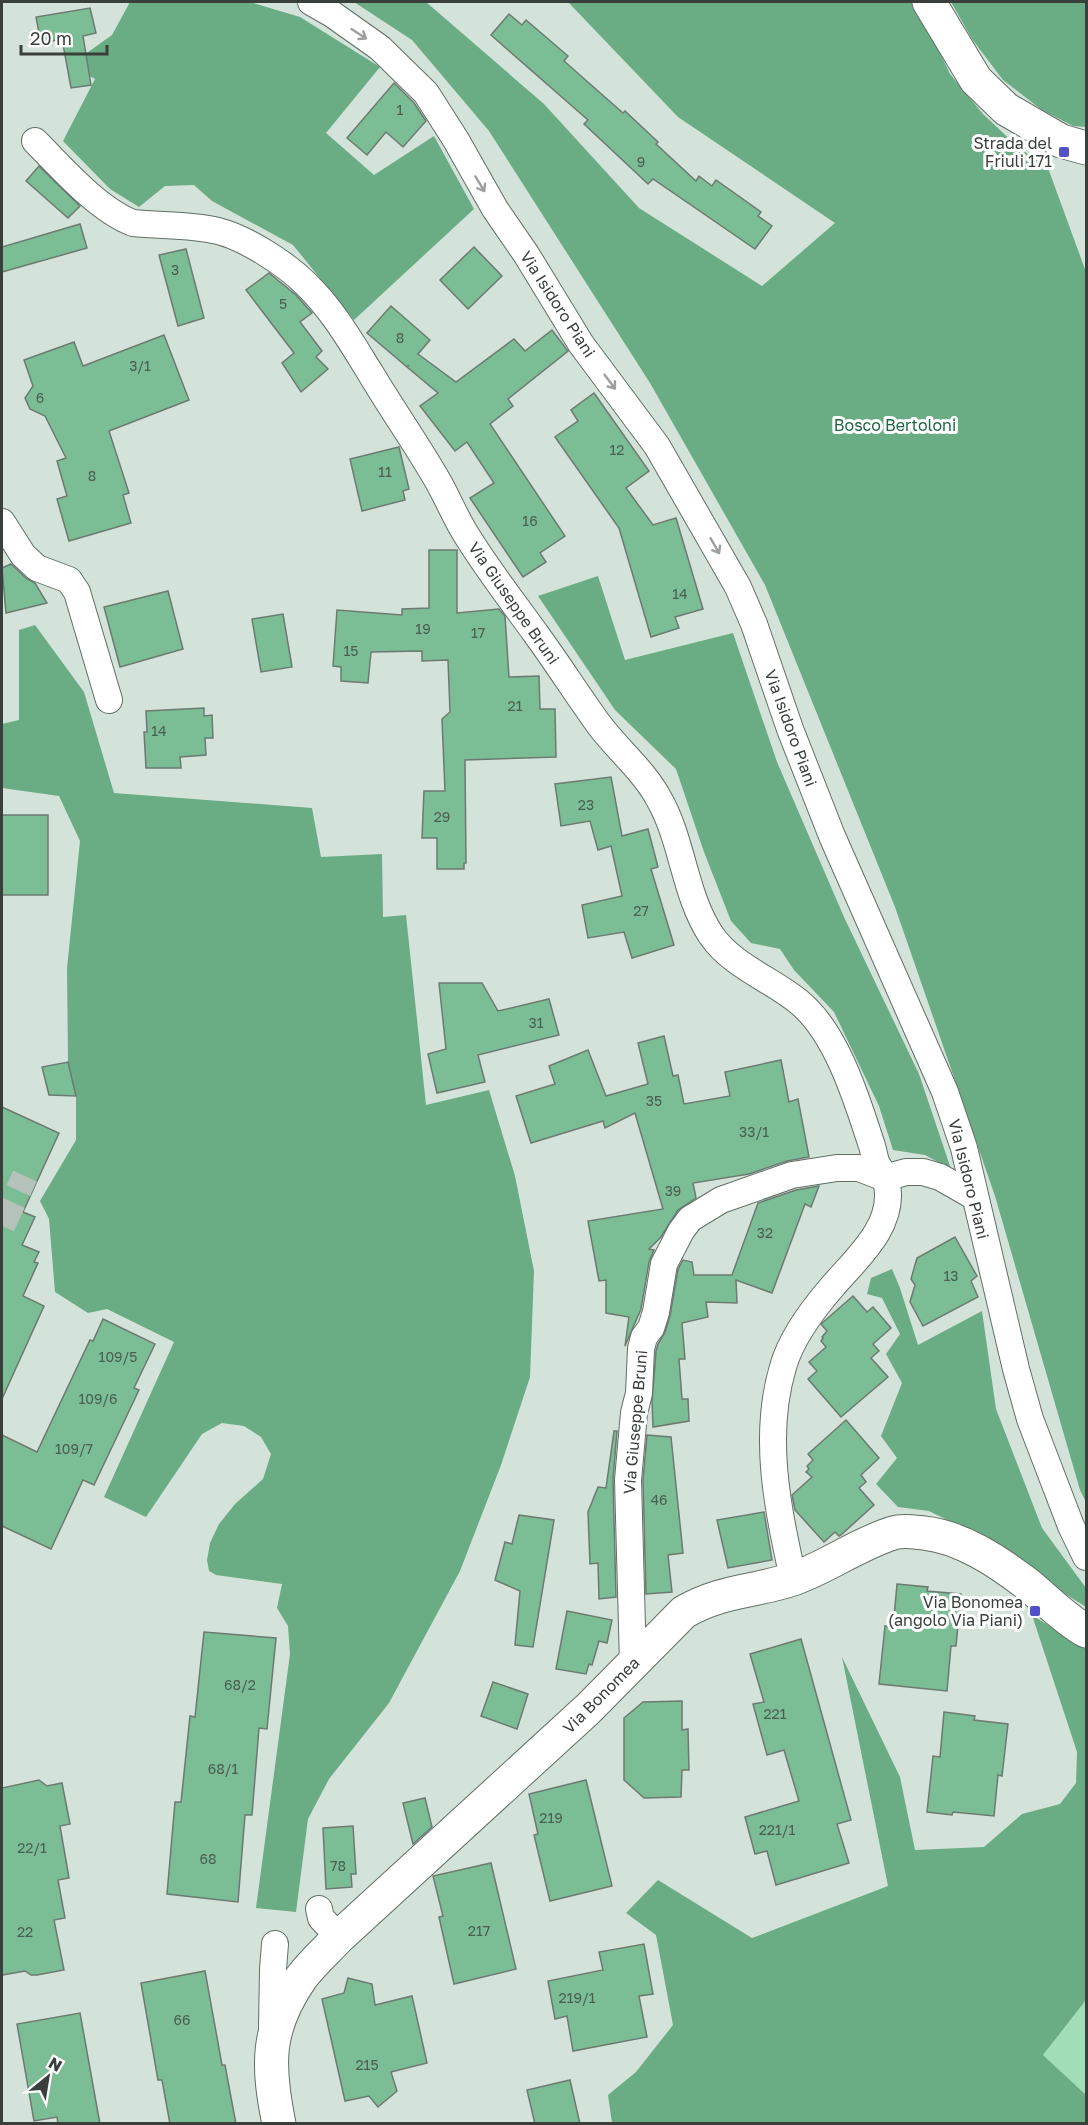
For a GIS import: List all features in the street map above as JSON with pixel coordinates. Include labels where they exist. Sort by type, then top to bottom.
[{"type":"street","name":"Via Isidoro Piani","points":[[311,2],[380,48],[426,93],[495,209],[526,254],[581,344],[657,446],[728,568],[754,624],[790,729],[832,836],[945,1092],[964,1148],[1030,1419],[1064,1508],[1086,1557]]},
{"type":"street","points":[[929,2],[976,80],[1006,109],[1061,141],[1086,148]]},
{"type":"street","name":"Via Giuseppe Bruni","points":[[35,141],[78,184],[120,218],[133,223],[218,231],[240,240],[293,271],[331,311],[438,482],[465,533],[602,727],[651,783],[663,806],[689,888],[713,938],[728,954],[803,1005],[827,1033],[854,1095],[876,1161],[885,1178],[888,1187],[888,1208],[880,1227],[812,1315],[783,1364],[777,1397],[773,1461],[793,1578]]},
{"type":"street","points":[[2,522],[23,555],[38,568],[69,580],[77,592],[109,700]]},
{"type":"street","name":"Via Giuseppe Bruni","points":[[633,1664],[632,1564],[628,1522],[629,1468],[634,1413],[639,1393],[641,1349],[656,1312],[664,1264],[681,1231],[690,1220],[721,1200],[771,1181],[837,1168],[860,1168],[885,1178]]},
{"type":"street","points":[[885,1178],[906,1172],[923,1172],[940,1177],[975,1197]]},
{"type":"street","name":"Via Bonomea","points":[[279,2124],[273,2093],[272,2043],[282,2009],[302,1976],[339,1937],[588,1709],[684,1612],[703,1601],[793,1578],[852,1550],[893,1533],[905,1531],[936,1534],[966,1545],[1002,1566],[1027,1584],[1053,1608],[1086,1631]]},
{"type":"street","points":[[319,1909],[321,1918],[339,1937]]},
{"type":"street","points":[[272,2043],[275,1944]]},
{"type":"green space","points":[[130,2],[250,2],[300,17],[380,67],[326,133],[374,175],[434,136],[474,209],[354,320],[293,245],[212,201],[194,185],[165,186],[139,207],[110,189],[63,141],[95,79],[70,65],[112,35]]},
{"type":"green space","name":"Bosco Bertoloni","points":[[354,2],[426,2],[544,104],[639,208],[762,286],[835,223],[678,117],[568,2],[916,2],[950,74],[983,114],[1018,147],[1048,168],[1086,272],[1086,1502],[1080,1490],[995,1196],[895,907],[765,585],[650,383],[489,131],[412,40]]},
{"type":"green space","points":[[951,2],[1086,2],[1086,127],[1073,126],[1042,110],[1003,80],[972,39]]},
{"type":"green space","points":[[598,576],[625,660],[733,633],[777,762],[844,917],[919,1074],[951,1169],[925,1155],[893,1150],[879,1106],[834,1012],[794,970],[780,949],[751,943],[731,921],[704,852],[676,769],[615,710],[538,596]]},
{"type":"green space","points":[[35,625],[84,692],[114,793],[312,808],[321,857],[382,854],[383,917],[406,915],[426,1105],[489,1090],[515,1176],[534,1271],[530,1377],[501,1465],[460,1571],[389,1703],[329,1779],[308,1819],[296,1912],[256,1908],[290,1654],[288,1626],[277,1608],[282,1584],[216,1575],[209,1571],[207,1560],[210,1543],[219,1524],[235,1504],[263,1479],[271,1454],[261,1437],[244,1426],[222,1423],[202,1434],[146,1517],[104,1497],[174,1342],[107,1309],[88,1313],[55,1292],[49,1219],[40,1201],[76,1140],[76,1096],[68,1062],[67,968],[80,841],[59,796],[2,788],[2,724],[19,720],[19,630]]},
{"type":"green space","points":[[892,1269],[918,1345],[982,1311],[996,1409],[1042,1528],[1086,1588],[1086,1607],[1000,1546],[929,1511],[898,1507],[876,1484],[897,1458],[881,1436],[902,1383],[886,1354],[900,1334],[882,1298],[867,1294],[871,1278]]},
{"type":"green space","points":[[1032,1615],[1086,1649],[1086,2000],[1043,2055],[1086,2095],[1086,2123],[612,2123],[608,2095],[636,2072],[673,2025],[656,1935],[626,1913],[658,1880],[752,1938],[888,1886],[842,1657],[900,1777],[915,1850],[984,1847],[1022,1814],[1060,1804],[1076,1783],[1077,1752]]},
{"type":"green space","points":[[1086,2000],[1086,2095],[1043,2055]]},
{"type":"building","points":[[90,8],[96,33],[83,36],[91,85],[71,88],[62,39],[41,43],[36,17]]},
{"type":"building","points":[[509,14],[522,25],[526,20],[568,56],[564,61],[623,113],[625,111],[696,181],[699,176],[712,186],[716,180],[761,212],[758,216],[772,226],[755,249],[653,179],[648,184],[584,124],[588,120],[491,35]]},
{"type":"building","points":[[394,83],[414,103],[426,121],[403,147],[386,132],[367,155],[347,138]]},
{"type":"building","points":[[39,166],[80,206],[68,218],[26,181]]},
{"type":"building","points":[[80,224],[87,248],[2,272],[2,247]]},
{"type":"building","points":[[474,247],[502,276],[468,309],[440,280]]},
{"type":"building","points":[[186,249],[204,318],[178,326],[159,255]]},
{"type":"building","points":[[269,273],[296,295],[312,313],[300,322],[322,351],[316,357],[328,369],[301,392],[282,363],[294,353],[246,290]]},
{"type":"building","points":[[391,306],[430,340],[418,354],[456,382],[514,339],[525,351],[552,330],[568,351],[508,399],[513,406],[490,424],[565,536],[540,553],[546,562],[523,577],[470,498],[494,483],[467,442],[455,451],[420,406],[438,393],[367,333]]},
{"type":"building","points":[[164,335],[189,400],[109,431],[129,493],[123,495],[131,523],[69,541],[57,499],[67,496],[57,461],[66,458],[45,416],[30,409],[25,398],[33,386],[24,360],[74,342],[83,366]]},
{"type":"building","points":[[594,393],[649,471],[626,488],[653,525],[676,518],[703,609],[675,617],[679,628],[651,637],[619,528],[555,437],[578,421],[571,410]]},
{"type":"building","points":[[399,447],[409,489],[403,491],[405,500],[362,511],[350,459]]},
{"type":"building","points":[[429,550],[457,550],[457,613],[499,609],[505,616],[509,677],[539,676],[540,709],[555,709],[556,757],[465,760],[466,863],[464,863],[464,869],[437,869],[437,838],[422,838],[424,791],[445,791],[442,719],[450,712],[448,660],[422,661],[422,651],[371,652],[368,683],[341,681],[341,667],[333,666],[337,610],[402,615],[402,609],[429,608]]},
{"type":"building","points":[[11,564],[27,579],[35,583],[47,603],[6,613],[2,568]]},
{"type":"building","points":[[168,591],[183,649],[120,667],[104,607]]},
{"type":"building","points":[[283,614],[292,667],[261,672],[252,619]]},
{"type":"building","points":[[204,708],[204,716],[212,715],[213,738],[205,738],[206,755],[180,757],[181,768],[146,768],[144,732],[147,732],[146,711]]},
{"type":"building","points":[[611,777],[622,836],[648,829],[658,867],[651,869],[674,945],[632,958],[624,932],[588,938],[582,905],[622,896],[611,846],[598,850],[590,821],[561,826],[555,784]]},
{"type":"building","points":[[2,815],[48,815],[48,895],[2,895]]},
{"type":"building","points":[[439,983],[482,983],[498,1011],[549,999],[559,1035],[478,1055],[485,1082],[437,1093],[428,1054],[446,1049]]},
{"type":"building","points":[[664,1036],[673,1076],[678,1075],[684,1104],[730,1096],[725,1072],[781,1060],[789,1102],[798,1099],[809,1157],[787,1161],[749,1174],[693,1183],[696,1198],[678,1210],[661,1237],[649,1249],[654,1250],[649,1262],[641,1309],[625,1346],[629,1317],[606,1313],[606,1280],[599,1281],[588,1221],[663,1209],[635,1113],[605,1128],[603,1121],[531,1143],[516,1096],[555,1084],[549,1066],[588,1050],[606,1096],[648,1084],[638,1043]]},
{"type":"building","points":[[68,1062],[76,1096],[49,1095],[42,1067]]},
{"type":"building","points":[[2,1107],[59,1133],[23,1212],[35,1217],[22,1245],[39,1252],[34,1262],[38,1263],[23,1296],[44,1306],[2,1399]]},
{"type":"building","points":[[819,1186],[811,1207],[805,1204],[772,1293],[736,1280],[737,1303],[706,1302],[708,1317],[682,1323],[685,1359],[679,1359],[682,1399],[688,1399],[689,1421],[653,1427],[652,1401],[656,1351],[670,1316],[678,1269],[683,1260],[692,1262],[694,1275],[732,1275],[758,1203],[796,1190]]},
{"type":"building","points":[[955,1237],[977,1276],[971,1281],[978,1297],[923,1326],[910,1302],[915,1285],[911,1279],[917,1258]]},
{"type":"building","points":[[853,1296],[867,1312],[873,1307],[891,1328],[873,1344],[879,1351],[871,1358],[888,1377],[841,1417],[808,1379],[817,1371],[809,1362],[826,1347],[821,1341],[827,1331],[821,1324]]},
{"type":"building","points":[[103,1319],[155,1344],[134,1388],[139,1390],[94,1485],[83,1480],[51,1549],[2,1526],[2,1435],[37,1452],[90,1340],[93,1341]]},
{"type":"building","points":[[846,1420],[879,1458],[861,1475],[866,1482],[859,1488],[874,1505],[841,1535],[835,1532],[824,1542],[795,1510],[792,1495],[812,1477],[806,1472],[809,1469],[807,1466],[813,1460],[808,1454]]},
{"type":"building","points":[[614,1431],[617,1431],[613,1480],[616,1597],[599,1599],[598,1563],[590,1564],[588,1512],[598,1487],[606,1488]]},
{"type":"building","points":[[647,1435],[671,1437],[683,1553],[668,1555],[672,1592],[646,1594],[643,1480]]},
{"type":"building","points":[[764,1512],[772,1560],[728,1568],[717,1520]]},
{"type":"building","points":[[519,1515],[554,1520],[533,1647],[515,1645],[520,1591],[495,1580],[505,1542],[512,1544]]},
{"type":"building","points":[[897,1584],[928,1587],[927,1591],[961,1594],[956,1646],[951,1646],[947,1691],[879,1684],[885,1626],[893,1628]]},
{"type":"building","points":[[567,1611],[612,1620],[607,1643],[599,1641],[592,1665],[589,1664],[586,1674],[556,1669]]},
{"type":"building","points":[[204,1632],[276,1638],[267,1729],[259,1728],[252,1815],[245,1815],[238,1902],[167,1894],[175,1802],[181,1802],[190,1716],[195,1717]]},
{"type":"building","points":[[801,1639],[851,1820],[837,1824],[849,1863],[776,1885],[767,1851],[755,1854],[745,1817],[799,1801],[784,1750],[767,1755],[753,1704],[764,1702],[750,1654]]},
{"type":"building","points":[[493,1682],[528,1694],[517,1729],[481,1716]]},
{"type":"building","points":[[682,1701],[682,1730],[688,1729],[689,1770],[682,1770],[681,1797],[644,1798],[624,1780],[624,1718],[643,1702]]},
{"type":"building","points":[[944,1712],[975,1716],[974,1720],[1008,1724],[1002,1776],[998,1775],[994,1816],[927,1812],[933,1756],[940,1757]]},
{"type":"building","points":[[39,1780],[47,1786],[62,1783],[70,1824],[60,1826],[69,1878],[58,1880],[65,1918],[54,1920],[64,1970],[37,1975],[31,1975],[25,1971],[2,1975],[2,1788]]},
{"type":"building","points":[[586,1780],[612,1886],[550,1901],[534,1835],[538,1834],[529,1794]]},
{"type":"building","points":[[425,1798],[432,1827],[413,1844],[403,1803]]},
{"type":"building","points":[[353,1826],[356,1874],[351,1874],[352,1887],[326,1889],[323,1828]]},
{"type":"building","points":[[491,1863],[516,1969],[454,1984],[439,1917],[443,1916],[433,1876]]},
{"type":"building","points":[[644,1944],[653,1994],[639,1996],[647,2037],[573,2051],[567,2016],[555,2019],[548,1981],[603,1970],[599,1952]]},
{"type":"building","points":[[205,1971],[222,2065],[225,2065],[236,2124],[170,2124],[162,2080],[158,2080],[141,1983]]},
{"type":"building","points":[[348,1978],[372,1984],[375,2005],[412,1996],[427,2063],[391,2072],[397,2091],[378,2107],[369,2096],[345,2101],[322,1999],[344,1993]]},
{"type":"building","points":[[80,2013],[100,2124],[58,2124],[57,2117],[34,2121],[17,2024]]},
{"type":"building","points":[[570,2080],[580,2124],[535,2124],[527,2090]]},
{"type":"tunnel","points":[[2,1226],[25,1176]]},
{"type":"place","name":"Strada del Friuli 171","points":[[1064,152]]},
{"type":"place","name":"Via Bonomea (angolo Via Piani)","points":[[1035,1611]]}]
